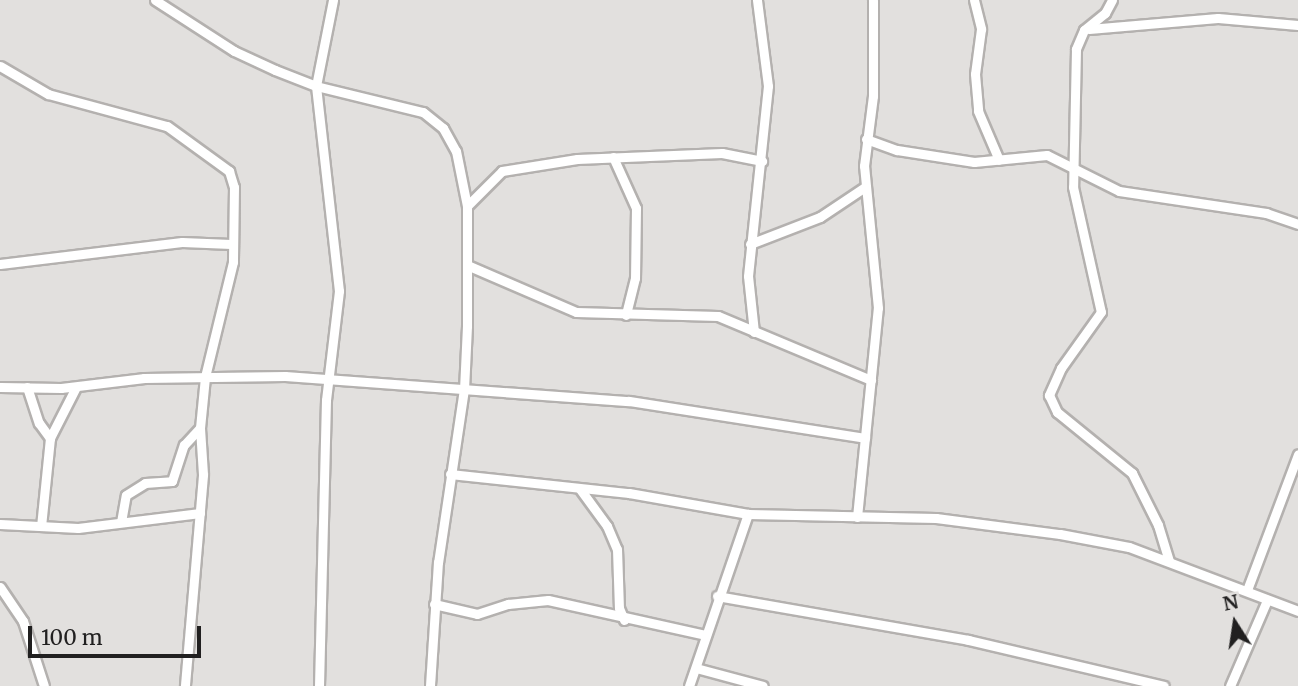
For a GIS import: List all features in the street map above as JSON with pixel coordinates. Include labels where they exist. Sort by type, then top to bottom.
[{"type":"street","points":[[155,0],[234,51],[316,86],[399,104],[423,113],[443,128],[456,151],[467,206],[464,389],[450,474],[434,604],[430,686]]},
{"type":"street","points":[[319,686],[318,599],[338,263],[316,86],[333,0]]},
{"type":"street","points":[[754,332],[748,276],[768,86],[757,0]]},
{"type":"street","points":[[857,517],[877,287],[865,187],[866,139],[873,96],[873,0]]},
{"type":"street","points":[[974,0],[981,29],[975,74],[978,111],[999,160]]},
{"type":"street","points":[[1112,0],[1105,13],[1084,30],[1076,49],[1073,165],[1076,213],[1101,312],[1061,368],[1049,395],[1057,412],[1132,472],[1158,526],[1169,561]]},
{"type":"street","points":[[1084,30],[1218,18],[1298,25]]},
{"type":"street","points":[[0,66],[48,94],[148,118],[186,137],[229,171],[234,196],[231,280],[205,377],[200,428],[200,513],[185,686]]},
{"type":"street","points":[[866,139],[953,160],[999,160],[1048,155],[1073,165],[1119,191],[1266,213],[1298,224]]},
{"type":"street","points":[[467,206],[502,171],[613,157],[722,153],[762,161]]},
{"type":"street","points":[[613,157],[636,208],[635,278],[626,315]]},
{"type":"street","points":[[750,244],[820,217],[865,187]]},
{"type":"street","points":[[0,264],[182,242],[231,244]]},
{"type":"street","points":[[467,265],[576,312],[718,316],[871,380]]},
{"type":"street","points":[[0,387],[76,387],[144,378],[330,380],[629,401],[865,438]]},
{"type":"street","points":[[27,387],[38,423],[50,438]]},
{"type":"street","points":[[41,526],[50,438],[76,387]]},
{"type":"street","points":[[121,522],[126,495],[145,483],[172,481],[184,445],[200,428]]},
{"type":"street","points":[[1247,590],[1298,454]]},
{"type":"street","points":[[450,474],[748,513],[936,518],[1060,534],[1129,547],[1298,611]]},
{"type":"street","points":[[580,489],[607,526],[617,549],[619,608],[624,620]]},
{"type":"street","points":[[0,524],[78,528],[200,513]]},
{"type":"street","points":[[689,686],[717,596],[748,513]]},
{"type":"street","points":[[0,587],[23,621],[44,686]]},
{"type":"street","points":[[717,596],[968,640],[1164,686]]},
{"type":"street","points":[[434,604],[477,614],[508,604],[548,600],[624,620],[706,635]]},
{"type":"street","points":[[1230,686],[1266,600]]},
{"type":"street","points":[[696,668],[763,686]]}]
